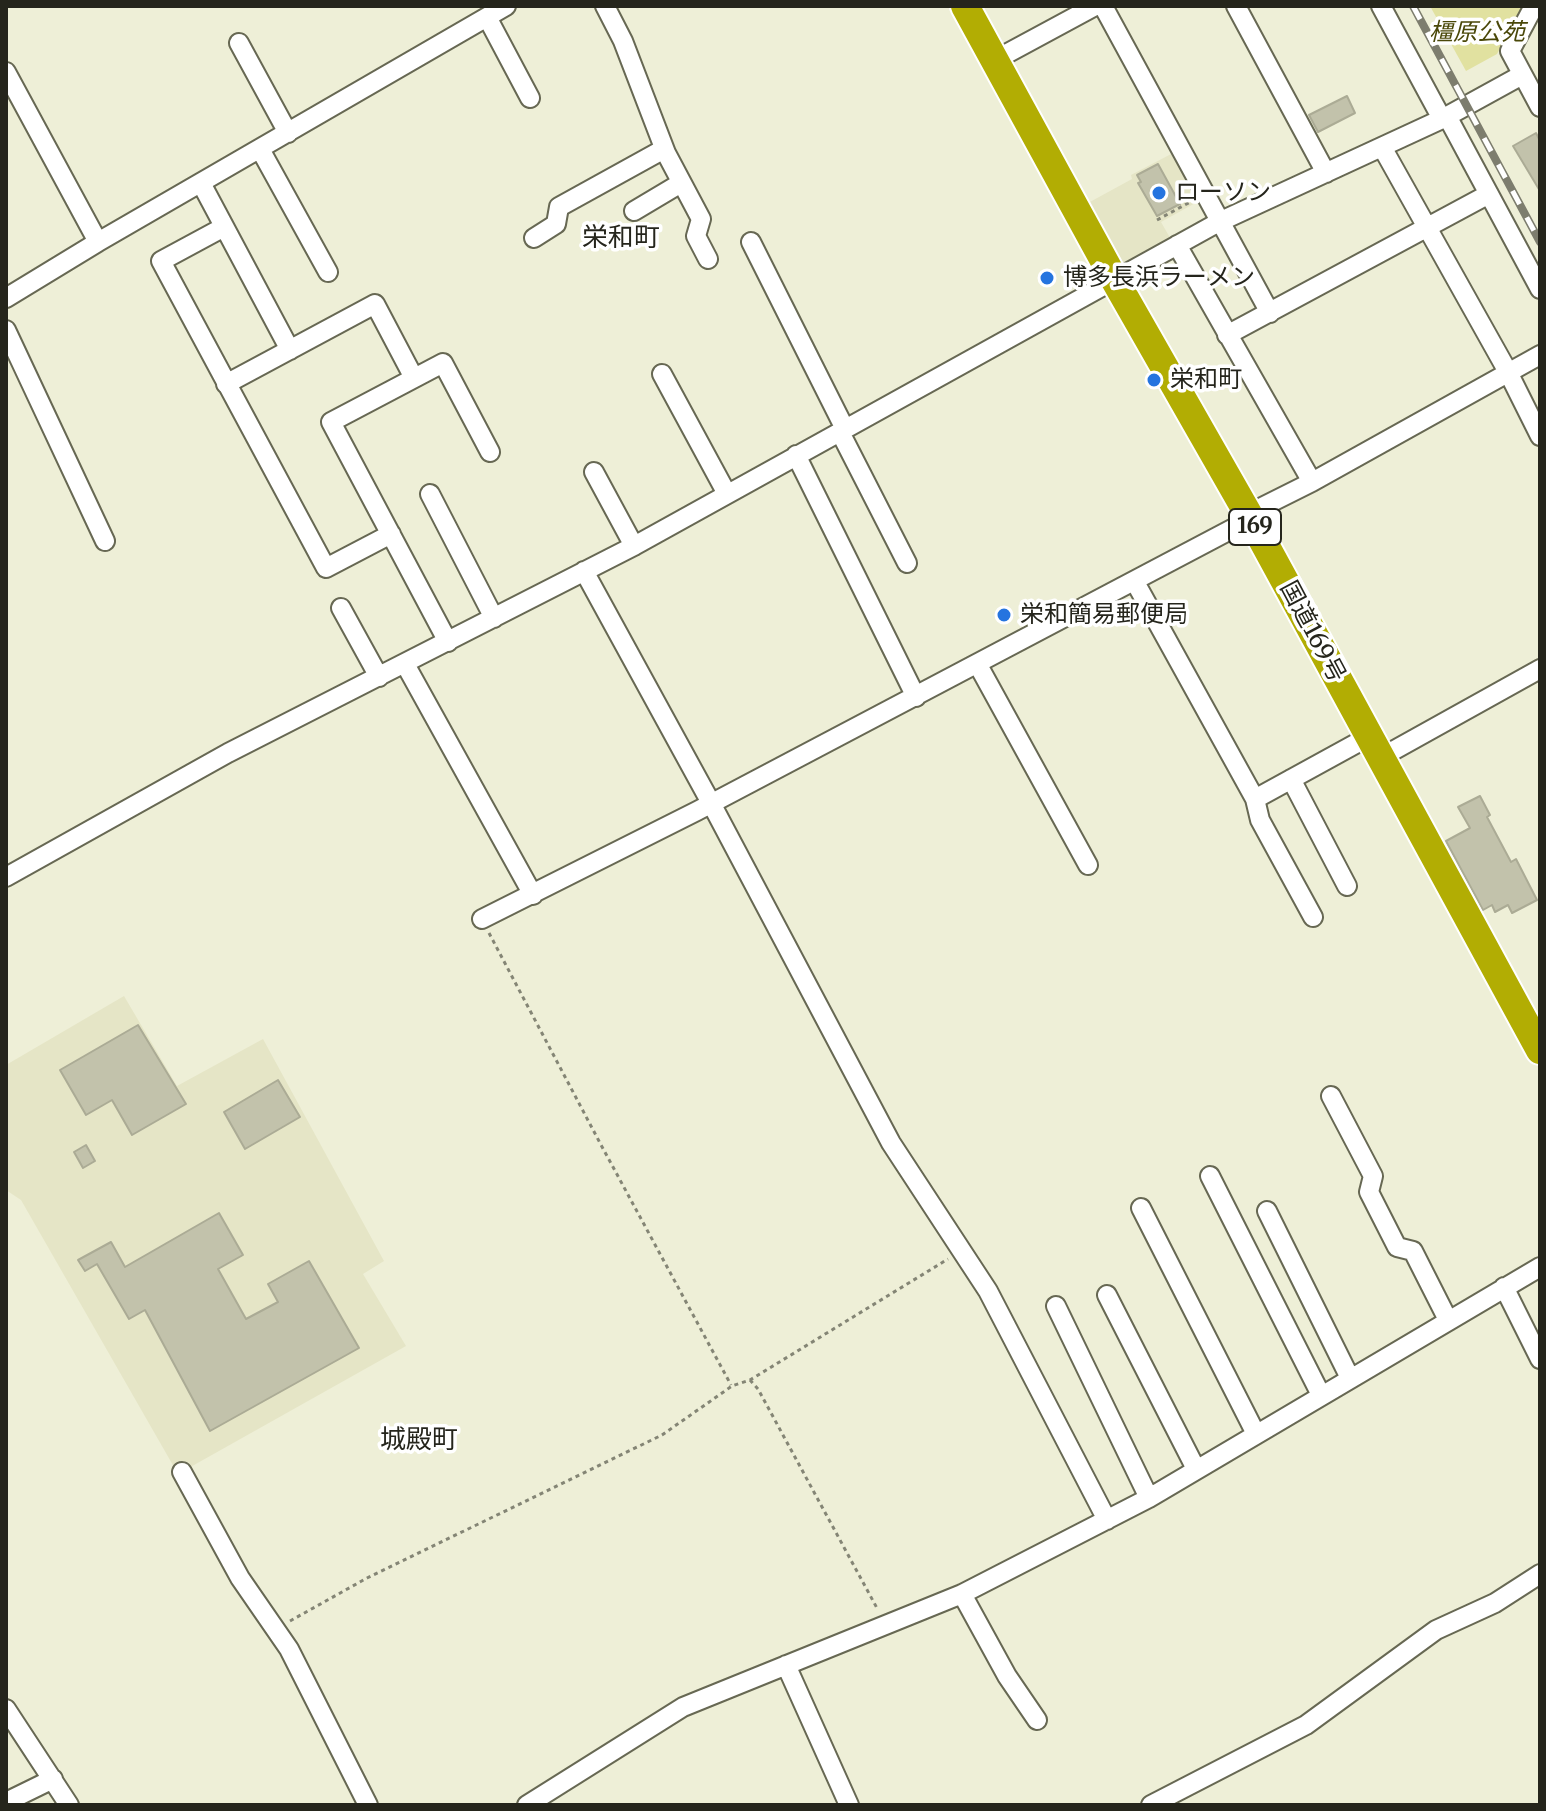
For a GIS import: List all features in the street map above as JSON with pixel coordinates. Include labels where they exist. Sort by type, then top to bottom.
[{"type":"highway","name":"国道169号","points":[[965,6],[1114,279],[1250,517],[1540,1050]]},
{"type":"street","points":[[6,298],[506,6]]},
{"type":"street","points":[[605,6],[623,41],[664,149],[701,219],[696,236],[708,259]]},
{"type":"street","points":[[995,60],[1095,6]]},
{"type":"street","points":[[1103,6],[1270,313]]},
{"type":"street","points":[[1236,6],[1326,173]]},
{"type":"street","points":[[1381,6],[1540,289]]},
{"type":"street","points":[[1534,6],[1510,51],[1540,107]]},
{"type":"street","points":[[487,17],[530,98]]},
{"type":"street","points":[[239,43],[288,133]]},
{"type":"street","points":[[6,72],[98,242]]},
{"type":"street","points":[[6,877],[228,753],[634,546],[1219,222],[1444,118],[1522,75]]},
{"type":"street","points":[[1382,147],[1508,372],[1540,436]]},
{"type":"street","points":[[260,149],[328,272]]},
{"type":"street","points":[[534,238],[556,224],[559,207],[664,149]]},
{"type":"street","points":[[201,183],[290,350]]},
{"type":"street","points":[[634,211],[681,183]]},
{"type":"street","points":[[1227,335],[1489,194]]},
{"type":"street","points":[[224,227],[161,261],[326,568],[391,534]]},
{"type":"street","points":[[751,242],[907,563]]},
{"type":"street","points":[[1177,245],[1312,482]]},
{"type":"street","points":[[226,384],[375,304],[414,378]]},
{"type":"street","points":[[6,330],[105,541]]},
{"type":"street","points":[[482,919],[1135,582],[1540,355]]},
{"type":"street","points":[[448,642],[331,422],[443,363],[490,452]]},
{"type":"street","points":[[662,374],[727,494]]},
{"type":"street","points":[[796,455],[916,697]]},
{"type":"street","points":[[594,472],[634,546]]},
{"type":"street","points":[[430,494],[494,618]]},
{"type":"street","points":[[584,571],[891,1143],[988,1291],[1107,1520]]},
{"type":"street","points":[[1135,582],[1255,799],[1260,820],[1313,917]]},
{"type":"street","points":[[341,608],[379,677]]},
{"type":"street","points":[[405,664],[533,895]]},
{"type":"street","points":[[978,665],[1088,865]]},
{"type":"street","points":[[1255,799],[1291,779],[1374,747],[1540,669]]},
{"type":"street","points":[[1291,779],[1347,886]]},
{"type":"street","points":[[1331,1096],[1373,1176],[1369,1192],[1397,1247],[1413,1251],[1448,1320]]},
{"type":"street","points":[[1210,1176],[1321,1395]]},
{"type":"street","points":[[1141,1208],[1256,1434]]},
{"type":"street","points":[[1267,1211],[1350,1378]]},
{"type":"street","points":[[527,1805],[683,1707],[962,1594],[1149,1498],[1540,1267]]},
{"type":"street","points":[[1504,1287],[1540,1359]]},
{"type":"street","points":[[1107,1295],[1196,1469]]},
{"type":"street","points":[[1056,1306],[1149,1498]]},
{"type":"street","points":[[182,1472],[240,1578],[276,1628],[368,1805]]},
{"type":"street","points":[[1151,1805],[1306,1725],[1436,1630],[1537,1583]]},
{"type":"street","points":[[962,1594],[1007,1676],[1037,1720]]},
{"type":"street","points":[[786,1665],[849,1805]]},
{"type":"street","points":[[6,1709],[69,1805]]},
{"type":"street","points":[[6,1802],[53,1779]]},
{"type":"path","points":[[1157,220],[1183,206]]},
{"type":"path","points":[[482,919],[732,1386]]},
{"type":"path","points":[[276,1628],[367,1578],[662,1435],[732,1386],[750,1380],[962,1250]]},
{"type":"path","points":[[750,1380],[758,1389],[886,1624]]},
{"type":"shaded area","points":[[1173,153],[1199,201],[1161,222],[1173,243],[1124,270],[1088,203]]},
{"type":"shaded area","points":[[124,996],[177,1086],[263,1039],[384,1261],[363,1274],[406,1346],[178,1474],[21,1200],[6,1190],[6,1065]]},
{"type":"green space","name":"橿原公苑","points":[[1430,6],[1522,6],[1497,54],[1466,71]]},
{"type":"building","points":[[1347,96],[1355,113],[1318,132],[1309,115]]},
{"type":"building","points":[[1536,133],[1540,141],[1540,191],[1513,146]]},
{"type":"building","name":"ローソン","points":[[1158,164],[1180,204],[1157,216],[1138,183],[1141,182],[1137,175]]},
{"type":"building","points":[[1480,796],[1490,815],[1487,817],[1511,862],[1516,859],[1537,900],[1512,913],[1508,905],[1495,912],[1492,905],[1483,910],[1446,841],[1470,828],[1458,807]]},
{"type":"building","points":[[138,1025],[186,1104],[132,1135],[112,1100],[86,1115],[60,1070]]},
{"type":"building","points":[[278,1080],[300,1117],[245,1149],[224,1112]]},
{"type":"building","points":[[86,1145],[95,1161],[83,1168],[74,1152]]},
{"type":"building","points":[[219,1213],[243,1255],[218,1269],[246,1319],[278,1302],[268,1284],[309,1261],[359,1348],[210,1431],[145,1310],[129,1319],[97,1264],[85,1271],[78,1260],[111,1242],[125,1267]]},
{"type":"railway","points":[[1413,6],[1540,242]]},
{"type":"place","name":"ローソン","points":[[1159,193]]},
{"type":"place","name":"博多長浜ラーメン","points":[[1047,278]]},
{"type":"place","name":"栄和町","points":[[1154,380]]},
{"type":"place","name":"栄和簡易郵便局","points":[[1004,615]]},
{"type":"district","name":"栄和町","points":[[621,239]]},
{"type":"district","name":"城殿町","points":[[419,1441]]}]
